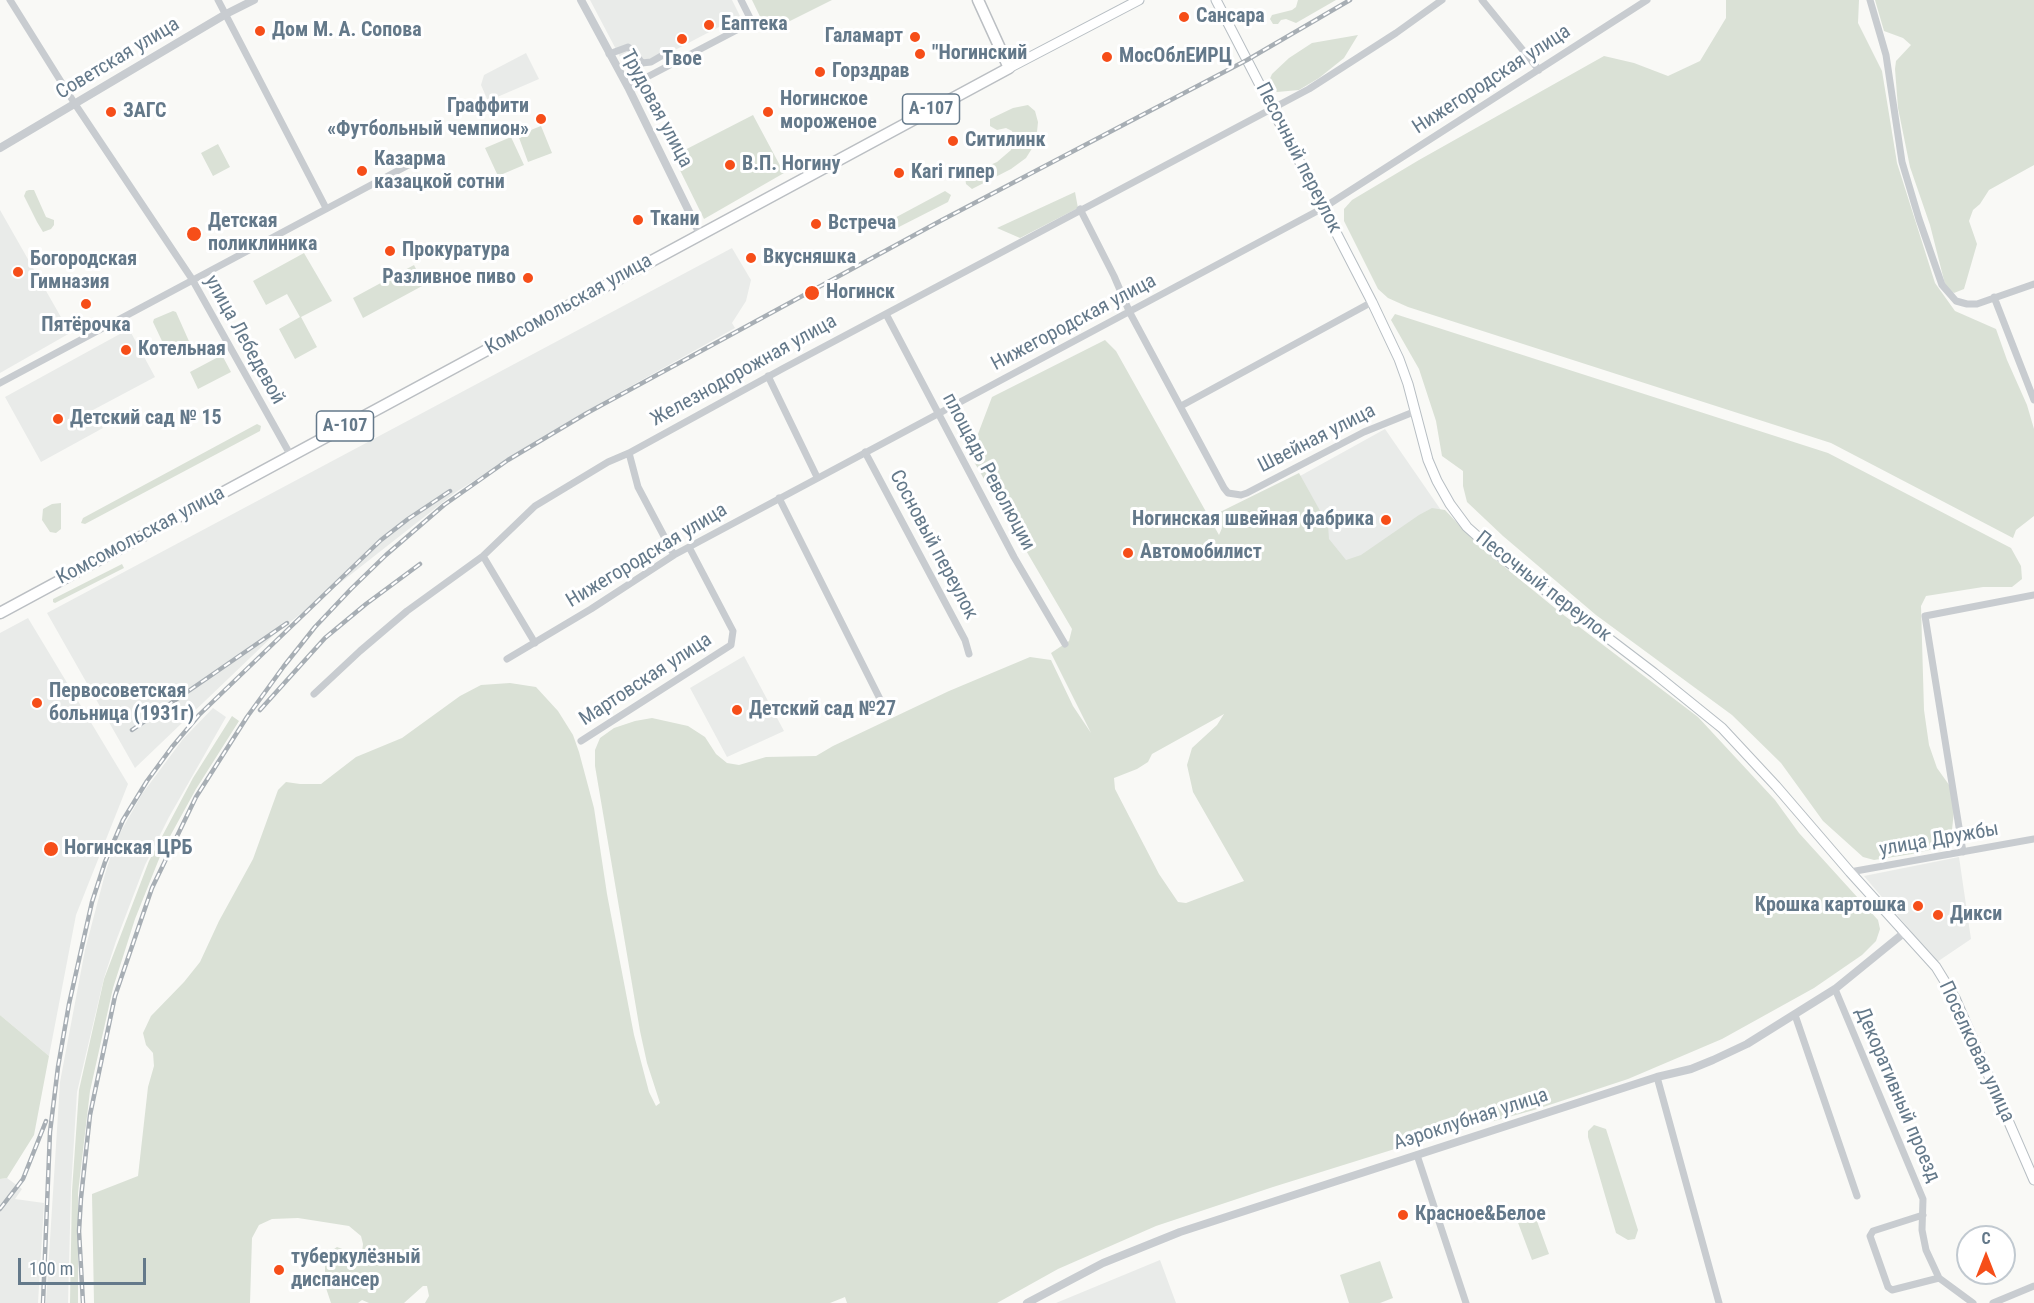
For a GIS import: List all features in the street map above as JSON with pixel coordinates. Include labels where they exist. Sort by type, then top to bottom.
[{"type":"main road","points":[[978,0],[1009,68]]},
{"type":"main road","name":"Комсомольская улица","points":[[0,613],[700,234],[1139,0]]},
{"type":"main road","name":"Песочный переулок","points":[[1216,0],[1372,302],[1399,359],[1416,411],[1424,448],[1437,481],[1467,527],[1495,552],[1709,716],[1747,754],[1905,932]]},
{"type":"main road","name":"Поселковая улица","points":[[1905,932],[1936,967],[1950,989],[2034,1180]]},
{"type":"street","name":"улица Лебедевой","points":[[10,0],[75,104],[192,279],[291,456]]},
{"type":"street","points":[[218,0],[326,208]]},
{"type":"street","name":"Советская улица","points":[[0,148],[226,14],[254,0]]},
{"type":"street","name":"Трудовая улица","points":[[580,0],[628,87],[700,234]]},
{"type":"street","points":[[628,87],[676,64],[752,22],[741,0]]},
{"type":"street","name":"Железнодорожная улица","points":[[315,694],[360,651],[408,611],[483,556],[535,506],[608,462],[629,453],[768,376],[1271,107],[1309,89],[1353,62],[1442,0]]},
{"type":"street","points":[[1482,0],[1539,70]]},
{"type":"street","name":"Нижегородская улица","points":[[507,659],[591,609],[674,555],[1323,208],[1647,0]]},
{"type":"street","points":[[1870,0],[1886,55],[1902,162],[1941,285],[1956,301],[1977,304],[2034,284]]},
{"type":"street","points":[[609,54],[622,47],[628,47],[642,63],[651,62],[663,55],[676,64]]},
{"type":"street","points":[[0,383],[416,161]]},
{"type":"street","points":[[1080,209],[1130,313],[1181,406],[1372,302]]},
{"type":"street","points":[[1994,297],[2033,390],[2034,400]]},
{"type":"street","name":"площадь Революции","points":[[886,314],[1014,556],[1065,644]]},
{"type":"street","points":[[768,376],[818,477]]},
{"type":"street","name":"Швейная улица","points":[[1181,406],[1224,488],[1234,495],[1247,493],[1364,432],[1416,411]]},
{"type":"street","name":"Сосновый переулок","points":[[865,452],[965,640],[969,654]]},
{"type":"street","points":[[629,453],[638,487],[674,555]]},
{"type":"street","points":[[779,498],[880,699]]},
{"type":"street","name":"Мартовская улица","points":[[581,741],[728,647],[733,641],[733,631],[689,547]]},
{"type":"street","points":[[483,556],[535,643]]},
{"type":"street","points":[[1963,852],[1925,616],[2034,595]]},
{"type":"street","name":"улица Дружбы","points":[[1850,872],[2034,839]]},
{"type":"street","name":"Аэроклубная улица","points":[[1027,1303],[1103,1263],[1180,1232],[1657,1077],[1691,1069],[1729,1053],[1835,989],[1905,932]]},
{"type":"street","name":"Декоративный проезд","points":[[1835,989],[1923,1199],[1922,1230],[1926,1250],[1939,1278],[1973,1303]]},
{"type":"street","points":[[1795,1015],[1857,1196]]},
{"type":"street","points":[[1657,1077],[1719,1303]]},
{"type":"street","points":[[1417,1155],[1467,1303]]},
{"type":"street","points":[[1923,1215],[1873,1231],[1870,1236],[1888,1287],[1892,1290],[1939,1278]]},
{"type":"street","points":[[1993,1303],[2034,1286]]},
{"type":"shaded area","points":[[590,0],[732,0],[740,16],[629,74]]},
{"type":"shaded area","points":[[752,0],[832,0],[767,31]]},
{"type":"shaded area","points":[[1298,0],[1336,0],[1296,23],[1286,19],[1273,24],[1270,19],[1272,15],[1292,10],[1296,7]]},
{"type":"shaded area","points":[[1726,0],[1859,0],[1858,23],[1882,71],[1897,163],[1935,283],[1955,311],[1996,329],[2027,405],[2034,429],[2034,516],[2016,530],[2013,538],[1831,443],[1408,307],[1388,298],[1378,289],[1344,221],[1344,209],[1352,200],[1604,56],[1634,63],[1668,76],[1700,61],[1726,18]]},
{"type":"shaded area","points":[[1875,0],[2034,0],[2034,165],[1989,190],[1973,210],[1969,221],[1977,244],[1964,289],[1954,293],[1946,288],[1930,225],[1910,167],[1898,108],[1896,61],[1911,45],[1903,38],[1884,31]]},
{"type":"shaded area","points":[[1358,35],[1344,58],[1319,78],[1299,90],[1277,92],[1268,83],[1272,74],[1289,58],[1312,43]]},
{"type":"shaded area","points":[[526,53],[539,79],[488,101],[481,85],[484,75]]},
{"type":"shaded area","points":[[1028,105],[1035,111],[1038,122],[1036,142],[1026,158],[1011,169],[972,189],[966,184],[965,176],[997,162],[1011,150],[1014,137],[1012,131],[1006,128],[997,130],[990,126],[990,119],[1013,108]]},
{"type":"shaded area","points":[[753,115],[784,173],[704,219],[673,156]]},
{"type":"shaded area","points":[[541,126],[552,153],[528,162],[518,135]]},
{"type":"shaded area","points":[[511,137],[524,165],[498,176],[485,148]]},
{"type":"shaded area","points":[[218,144],[230,167],[213,176],[201,153]]},
{"type":"shaded area","points":[[29,190],[34,190],[46,217],[54,220],[51,229],[43,232],[37,222],[24,196]]},
{"type":"shaded area","points":[[945,191],[951,195],[948,202],[893,230],[889,227],[889,221]]},
{"type":"shaded area","points":[[1075,192],[1078,208],[1020,238],[997,228]]},
{"type":"shaded area","name":"Богородская Гимназия","points":[[0,210],[70,333],[0,373]]},
{"type":"shaded area","points":[[732,248],[751,280],[746,301],[732,323],[735,328],[581,414],[456,492],[275,634],[135,768],[47,613]]},
{"type":"shaded area","points":[[304,253],[332,301],[301,317],[317,347],[295,359],[279,329],[300,317],[287,294],[266,305],[253,281]]},
{"type":"shaded area","points":[[414,265],[424,285],[363,318],[353,298]]},
{"type":"shaded area","points":[[173,311],[176,312],[192,348],[170,358],[153,322],[154,319]]},
{"type":"shaded area","points":[[1395,314],[1828,453],[2011,548],[2021,566],[2022,579],[2012,587],[1983,587],[1926,596],[1921,606],[1924,710],[1929,745],[1937,768],[1952,789],[1955,802],[1951,839],[1938,848],[1912,854],[1874,860],[1863,857],[1823,821],[1781,763],[1732,715],[1596,615],[1503,536],[1467,502],[1463,486],[1463,471],[1442,456],[1436,421],[1419,369],[1391,320]]},
{"type":"shaded area","points":[[129,329],[155,377],[93,410],[103,428],[41,462],[5,397]]},
{"type":"shaded area","points":[[1105,340],[1116,351],[1219,535],[1222,528],[1220,512],[1299,473],[1328,525],[1329,539],[1346,560],[1361,555],[1432,508],[1445,510],[1479,546],[1561,613],[1698,717],[1775,800],[1799,833],[1878,920],[1880,929],[1876,941],[1862,955],[1814,988],[1722,1039],[1628,1079],[1534,1110],[1414,1143],[1156,1226],[1058,1269],[997,1303],[847,1303],[845,1297],[830,1303],[425,1303],[429,1296],[427,1286],[423,1286],[404,1303],[369,1303],[362,1300],[358,1303],[331,1303],[325,1285],[325,1265],[328,1253],[337,1247],[345,1250],[349,1259],[356,1260],[362,1253],[361,1236],[349,1226],[298,1218],[272,1219],[259,1225],[252,1238],[250,1303],[94,1303],[92,1194],[138,1176],[148,1087],[154,1066],[153,1053],[146,1045],[143,1033],[151,1016],[200,962],[219,921],[253,859],[278,790],[286,782],[321,784],[356,757],[402,738],[460,696],[481,685],[510,683],[536,687],[558,711],[573,735],[579,752],[594,808],[607,894],[634,1035],[649,1092],[656,1106],[660,1103],[647,1063],[640,1031],[595,766],[595,750],[600,738],[614,728],[652,718],[688,726],[705,737],[716,754],[727,763],[739,765],[766,757],[816,756],[949,691],[1030,657],[1051,660],[1073,706],[1091,733],[1051,653],[1069,641],[1072,629],[970,455],[992,397]],"holes":[[[1224,714],[1217,725],[1192,748],[1187,765],[1193,792],[1244,881],[1186,903],[1178,902],[1159,874],[1115,789],[1114,778],[1137,769],[1148,762],[1152,754]]]},
{"type":"shaded area","points":[[222,355],[231,372],[198,389],[190,372]]},
{"type":"shaded area","points":[[257,424],[261,426],[260,431],[85,524],[81,523],[83,518]]},
{"type":"shaded area","points":[[1385,429],[1443,513],[1346,572],[1291,481]]},
{"type":"shaded area","points":[[61,503],[61,529],[56,533],[50,532],[42,520],[43,509],[52,504]]},
{"type":"shaded area","points":[[122,564],[124,568],[53,602],[53,599]]},
{"type":"shaded area","name":"Ногинская ЦРБ","points":[[28,618],[128,784],[76,915],[49,1056],[0,1015],[0,633]]},
{"type":"shaded area","name":"Детский сад №27","points":[[744,656],[784,731],[727,757],[690,688]]},
{"type":"shaded area","points":[[213,708],[226,717],[169,817],[145,865],[104,978],[77,1092],[71,1189],[68,1303],[46,1303],[60,1082],[85,950],[105,874],[116,840],[142,794],[183,739]]},
{"type":"shaded area","points":[[232,716],[239,721],[196,789],[163,849],[135,919],[113,988],[90,1091],[78,1193],[78,1303],[70,1303],[72,1191],[79,1090],[104,979],[149,861],[193,778]]},
{"type":"shaded area","points":[[1959,857],[1971,939],[1937,962],[1864,876]]},
{"type":"shaded area","points":[[0,1015],[49,1056],[34,1135],[7,1178],[0,1179]]},
{"type":"shaded area","points":[[1594,1125],[1606,1129],[1638,1230],[1635,1239],[1628,1240],[1616,1233],[1588,1137],[1588,1131]]},
{"type":"shaded area","points":[[7,1178],[22,1189],[15,1199],[44,1203],[38,1303],[0,1303],[0,1179]]},
{"type":"shaded area","points":[[1534,1213],[1549,1254],[1532,1260],[1517,1220]]},
{"type":"shaded area","points":[[1160,1260],[1176,1303],[1056,1303]]},
{"type":"shaded area","points":[[1380,1261],[1393,1298],[1380,1303],[1349,1303],[1340,1275]]},
{"type":"railway","points":[[83,1303],[79,1231],[90,1115],[115,996],[152,888],[196,797],[247,717],[315,627],[351,589],[444,505],[508,460],[587,413],[942,220],[1247,60],[1350,0]]},
{"type":"railway","points":[[43,1303],[50,1132],[58,1067],[69,1004],[92,902],[105,862],[123,820],[147,781],[199,715],[381,540],[450,491]]},
{"type":"railway","points":[[260,710],[325,638],[420,564]]},
{"type":"railway","points":[[132,730],[287,623]]},
{"type":"railway","points":[[0,1209],[23,1179],[46,1121]]},
{"type":"place","name":"Сансара","points":[[1184,17]]},
{"type":"place","name":"Еаптека","points":[[709,25]]},
{"type":"place","name":"Дом М. А. Сопова","points":[[260,31]]},
{"type":"place","name":"Галамарт","points":[[915,37]]},
{"type":"place","name":"Твое","points":[[682,39]]},
{"type":"place","name":"\"Ногинский","points":[[920,54]]},
{"type":"place","name":"МосОблЕИРЦ","points":[[1107,57]]},
{"type":"place","name":"Горздрав","points":[[820,72]]},
{"type":"place","name":"ЗАГС","points":[[111,112]]},
{"type":"place","name":"Ногинское мороженое","points":[[768,112]]},
{"type":"place","name":"Граффити «Футбольный чемпион»","points":[[541,119]]},
{"type":"place","name":"Ситилинк","points":[[953,141]]},
{"type":"place","name":"В.П. Ногину","points":[[730,165]]},
{"type":"place","name":"Казарма казацкой сотни","points":[[362,171]]},
{"type":"place","name":"Kari гипер","points":[[899,173]]},
{"type":"place","name":"Ткани","points":[[638,220]]},
{"type":"place","name":"Встреча","points":[[816,224]]},
{"type":"place","name":"Детская поликлиника","points":[[194,234]]},
{"type":"place","name":"Прокуратура","points":[[390,251]]},
{"type":"place","name":"Вкусняшка","points":[[751,258]]},
{"type":"place","name":"Богородская Гимназия","points":[[18,272]]},
{"type":"place","name":"Разливное пиво","points":[[528,278]]},
{"type":"place","name":"Ногинск","points":[[812,293]]},
{"type":"place","name":"Пятёрочка","points":[[86,304]]},
{"type":"place","name":"Котельная","points":[[126,350]]},
{"type":"place","name":"Детский сад № 15","points":[[58,419]]},
{"type":"place","name":"Ногинская швейная фабрика","points":[[1386,520]]},
{"type":"place","name":"Автомобилист","points":[[1128,553]]},
{"type":"place","name":"Первосоветская больница (1931г)","points":[[37,703]]},
{"type":"place","name":"Детский сад №27","points":[[737,710]]},
{"type":"place","name":"Ногинская ЦРБ","points":[[51,849]]},
{"type":"place","name":"Крошка картошка","points":[[1918,906]]},
{"type":"place","name":"Дикси","points":[[1938,915]]},
{"type":"place","name":"Красное&Белое","points":[[1403,1215]]},
{"type":"place","name":"туберкулёзный диспансер","points":[[279,1270]]}]
